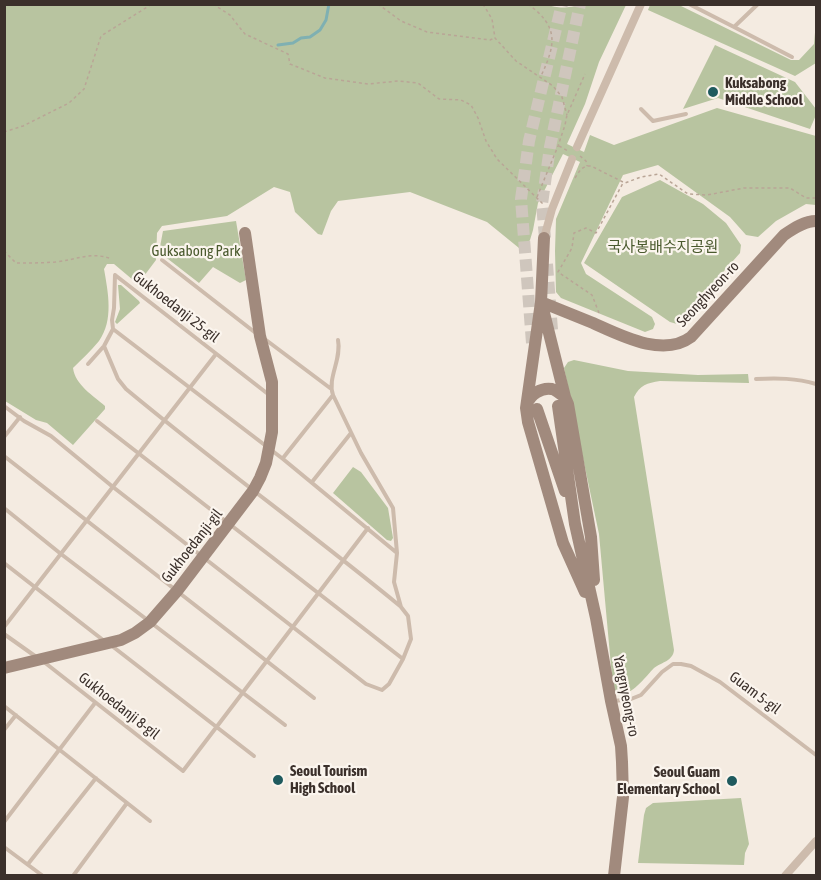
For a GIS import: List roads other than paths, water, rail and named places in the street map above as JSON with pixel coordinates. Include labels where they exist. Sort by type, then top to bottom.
[{"type":"main road","name":"Seonghyeon-ro","points":[[541,302],[634,341],[669,345],[685,341],[784,235],[795,227],[816,221]]},
{"type":"main road","name":"Gukhoedanji-gil","points":[[4,668],[108,644],[135,633],[150,622],[177,591],[254,490],[263,471],[272,432],[272,382],[260,336],[245,233]]},
{"type":"main road","points":[[544,238],[532,409],[528,422],[563,543],[596,618]]},
{"type":"main road","points":[[541,302],[561,402]]},
{"type":"main road","points":[[532,409],[529,399],[541,389],[552,389],[561,402],[568,404],[591,537],[596,618]]},
{"type":"main road","name":"Yangnyeong-ro","points":[[561,402],[576,524],[621,746],[623,784],[614,876]]},
{"type":"main road","name":"Yangnyeong-ro","points":[[532,409],[576,524]]},
{"type":"street","points":[[577,147],[641,4]]},
{"type":"street","points":[[544,238],[552,209],[572,159]]},
{"type":"street","points":[[785,876],[816,841]]},
{"type":"lane","points":[[734,27],[758,4]]},
{"type":"lane","points":[[693,5],[792,57]]},
{"type":"lane","points":[[641,109],[653,121],[686,114]]},
{"type":"lane","points":[[162,260],[330,388],[361,453],[393,508],[397,553],[394,582],[401,607]]},
{"type":"lane","name":"Gukhoedanji 25-gil","points":[[88,364],[104,346],[113,329],[115,275],[271,396]]},
{"type":"lane","points":[[113,329],[283,459],[397,553]]},
{"type":"lane","points":[[330,388],[340,349],[338,340]]},
{"type":"lane","points":[[4,406],[51,436],[112,487],[366,684],[382,690],[389,684],[411,639],[408,616],[401,607],[126,389],[118,378],[104,346]]},
{"type":"lane","points":[[4,627],[216,354]]},
{"type":"lane","points":[[756,379],[784,378],[816,384]]},
{"type":"lane","points":[[283,459],[333,395]]},
{"type":"lane","points":[[4,437],[20,417]]},
{"type":"lane","points":[[97,421],[403,659]]},
{"type":"lane","points":[[312,482],[351,433]]},
{"type":"lane","points":[[4,456],[314,698]]},
{"type":"lane","points":[[4,508],[285,725]]},
{"type":"lane","points":[[216,728],[368,528]]},
{"type":"lane","points":[[4,563],[254,756]]},
{"type":"lane","name":"Gukhoedanji 8-gil","points":[[4,633],[183,771],[216,728]]},
{"type":"lane","name":"Guam 5-gil","points":[[611,701],[631,699],[640,695],[673,664],[691,666],[714,677],[816,755]]},
{"type":"lane","points":[[4,822],[95,703]]},
{"type":"lane","points":[[4,706],[150,821]]},
{"type":"lane","points":[[4,730],[16,715]]},
{"type":"lane","points":[[28,864],[96,778]]},
{"type":"lane","points":[[73,876],[127,803]]},
{"type":"lane","points":[[4,847],[43,876]]},
{"type":"waterway","points":[[278,45],[310,37],[320,30],[326,20],[329,4]]},
{"type":"tunnel","points":[[532,343],[521,199],[529,141],[562,4]]},
{"type":"tunnel","points":[[545,238],[542,204],[550,147],[580,4]]},
{"type":"tunnel","points":[[547,264],[552,330]]},
{"type":"place","name":"Kuksabong Middle School","points":[[713,92]]},
{"type":"place","name":"Seoul Tourism High School","points":[[278,780]]},
{"type":"place","name":"Seoul Guam Elementary School","points":[[732,781]]},
{"type":"park label","name":"국사봉배수지공원","points":[[663,247]]},
{"type":"park label","name":"Guksabong Park","points":[[196,251]]}]
